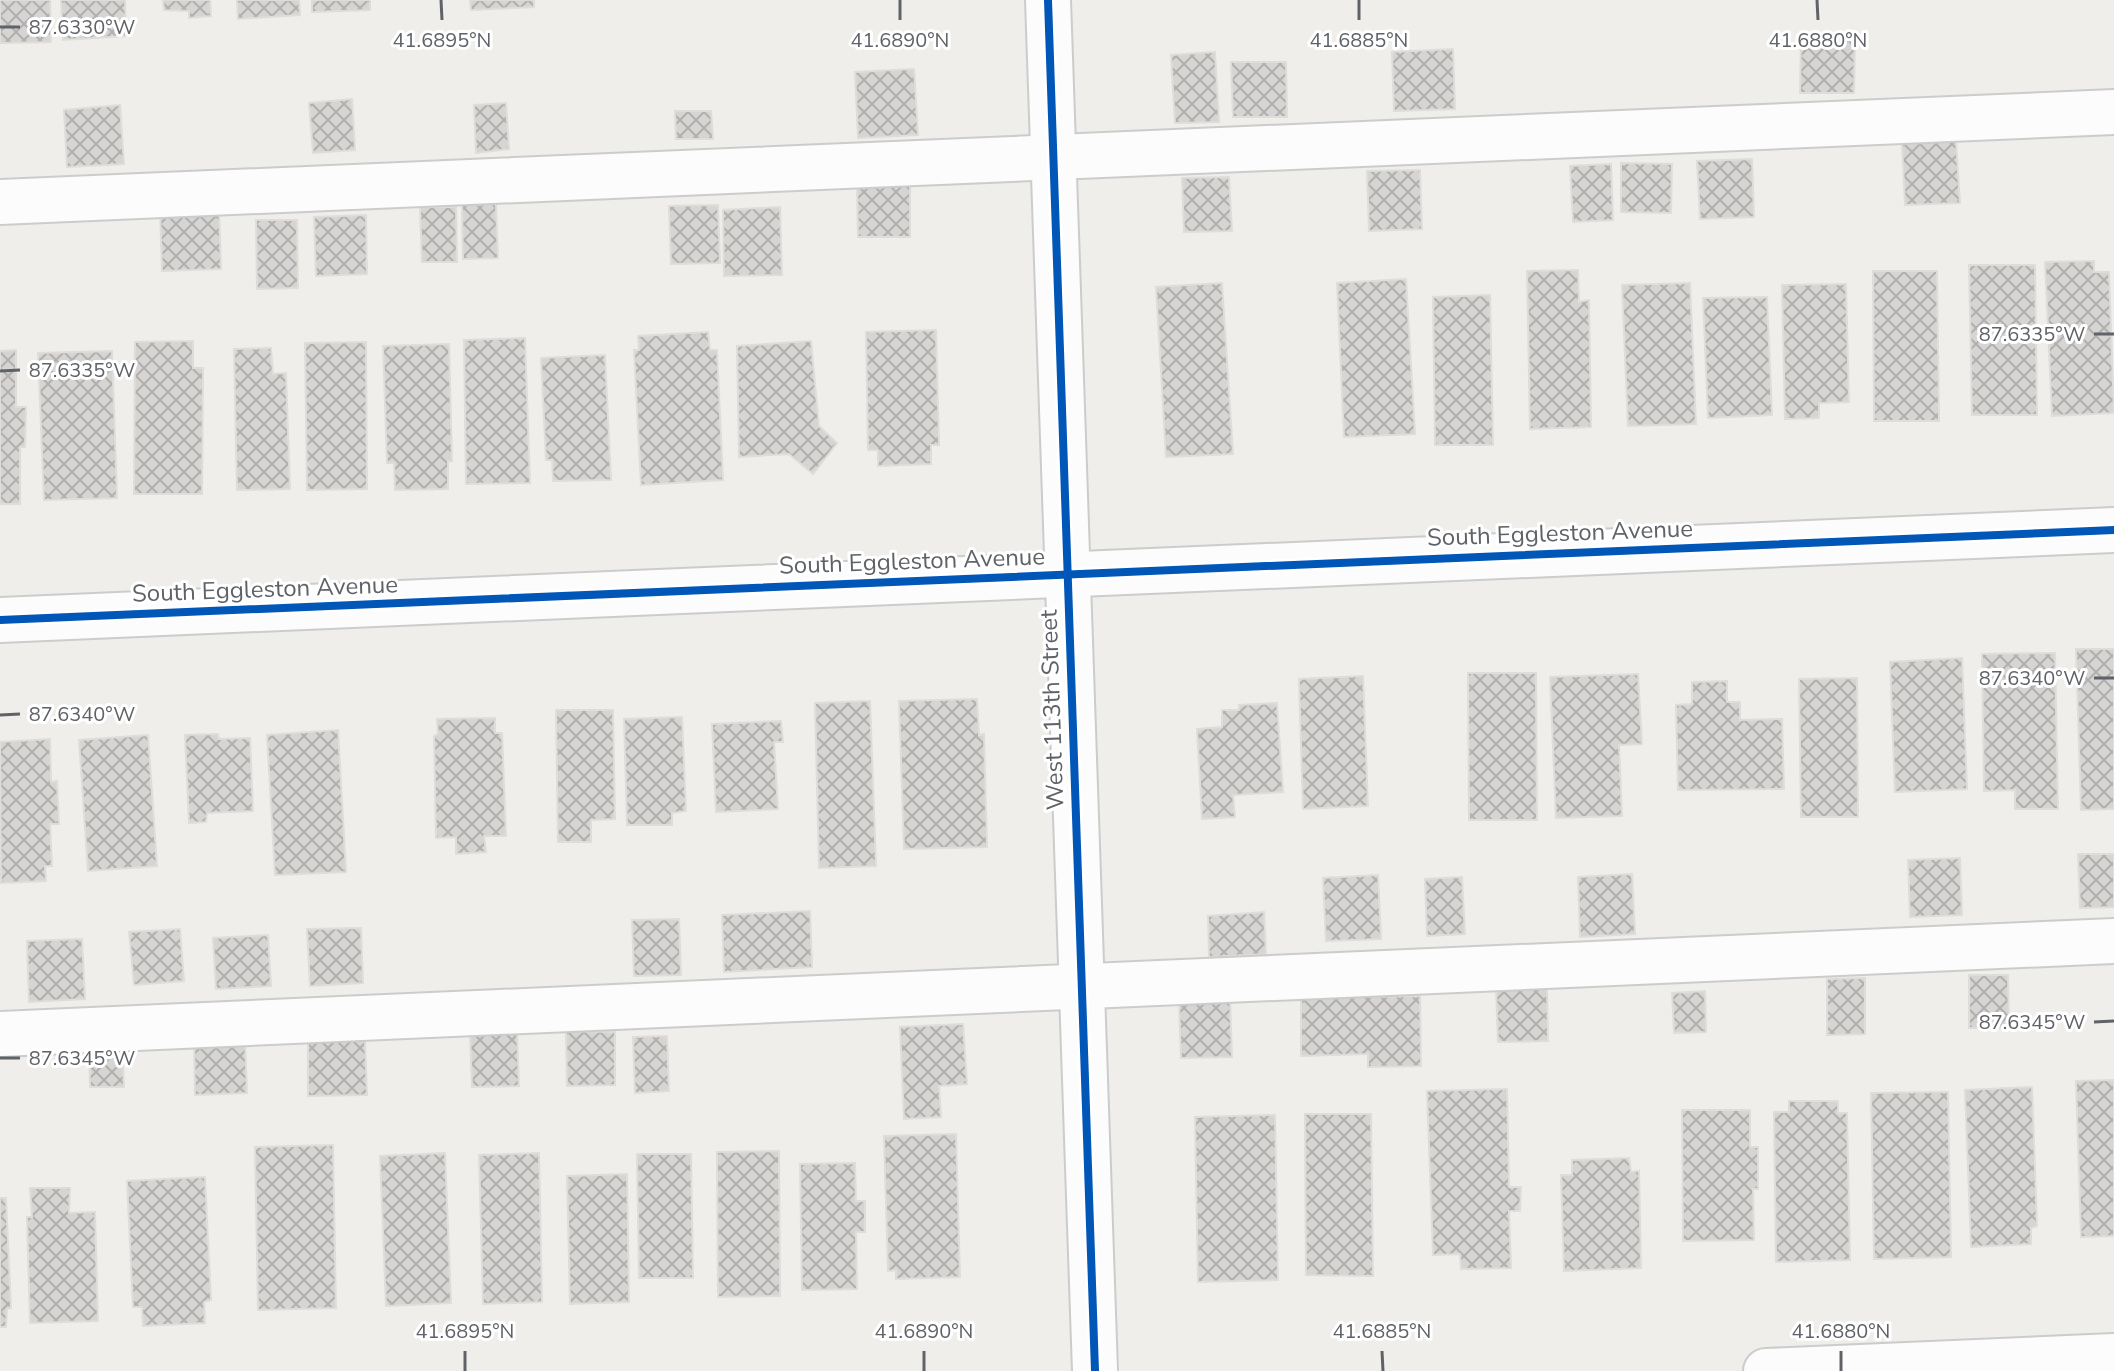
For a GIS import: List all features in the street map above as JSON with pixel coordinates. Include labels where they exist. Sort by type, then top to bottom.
[{"type":"street","name":"West 113th Street","points":[[1048,0],[1095,1371]]},
{"type":"street","points":[[0,202],[2114,112]]},
{"type":"street","name":"South Eggleston Avenue","points":[[0,620],[2114,530]]},
{"type":"street","points":[[0,1034],[2114,941]]},
{"type":"street","points":[[1766,1371],[2114,1356]]},
{"type":"building","points":[[0,0],[50,0],[51,42],[0,43]]},
{"type":"building","points":[[61,0],[125,0],[126,36],[63,40]]},
{"type":"building","points":[[163,0],[210,0],[211,16],[189,18],[189,11],[164,10]]},
{"type":"building","points":[[237,0],[299,0],[300,15],[238,19]]},
{"type":"building","points":[[312,0],[370,0],[370,10],[312,12]]},
{"type":"building","points":[[470,0],[534,0],[534,7],[471,10]]},
{"type":"building","points":[[1801,39],[1855,40],[1854,93],[1800,93]]},
{"type":"building","points":[[1453,49],[1455,109],[1394,111],[1392,52]]},
{"type":"building","points":[[1215,52],[1219,122],[1175,123],[1171,55]]},
{"type":"building","points":[[1231,62],[1286,62],[1287,117],[1233,117]]},
{"type":"building","points":[[914,69],[918,135],[858,138],[855,72]]},
{"type":"building","points":[[352,99],[355,150],[313,153],[309,103]]},
{"type":"building","points":[[506,103],[509,149],[476,153],[474,105]]},
{"type":"building","points":[[120,105],[124,164],[67,167],[64,110]]},
{"type":"building","points":[[675,111],[711,111],[713,139],[676,139]]},
{"type":"building","points":[[1956,141],[1960,203],[1905,205],[1902,144]]},
{"type":"building","points":[[1752,159],[1754,217],[1700,219],[1697,161]]},
{"type":"building","points":[[1621,163],[1672,164],[1671,213],[1621,212]]},
{"type":"building","points":[[1611,164],[1613,220],[1573,222],[1570,166]]},
{"type":"building","points":[[1420,170],[1422,229],[1369,231],[1367,171]]},
{"type":"building","points":[[1229,177],[1232,231],[1184,232],[1182,178]]},
{"type":"building","points":[[857,185],[910,185],[910,237],[858,237]]},
{"type":"building","points":[[496,204],[498,258],[463,259],[462,205]]},
{"type":"building","points":[[718,205],[720,263],[671,264],[669,206]]},
{"type":"building","points":[[420,207],[456,207],[457,262],[422,262]]},
{"type":"building","points":[[780,207],[782,275],[724,276],[723,210]]},
{"type":"building","points":[[219,209],[221,269],[162,271],[160,210]]},
{"type":"building","points":[[366,215],[367,274],[316,276],[314,217]]},
{"type":"building","points":[[256,220],[297,220],[298,288],[257,289]]},
{"type":"building","points":[[2094,261],[2094,272],[2109,272],[2114,413],[2052,416],[2045,262]]},
{"type":"building","points":[[1969,265],[2035,265],[2037,415],[1972,415]]},
{"type":"building","points":[[1578,270],[1579,302],[1589,300],[1591,427],[1530,429],[1527,271]]},
{"type":"building","points":[[1873,271],[1937,271],[1939,421],[1874,421]]},
{"type":"building","points":[[1406,279],[1415,434],[1344,437],[1337,283]]},
{"type":"building","points":[[1222,283],[1233,454],[1166,457],[1156,287]]},
{"type":"building","points":[[1690,283],[1696,424],[1628,426],[1622,285]]},
{"type":"building","points":[[1846,284],[1849,402],[1819,403],[1819,418],[1785,419],[1782,285]]},
{"type":"building","points":[[1490,295],[1493,445],[1435,445],[1433,297]]},
{"type":"building","points":[[1767,297],[1772,415],[1708,418],[1703,298]]},
{"type":"building","points":[[936,330],[939,445],[931,445],[931,464],[878,466],[878,450],[868,450],[866,332]]},
{"type":"building","points":[[708,332],[710,350],[717,350],[723,480],[641,485],[634,350],[639,350],[638,336]]},
{"type":"building","points":[[525,338],[530,483],[466,484],[464,340]]},
{"type":"building","points":[[193,341],[193,368],[203,368],[202,494],[134,494],[135,342]]},
{"type":"building","points":[[811,341],[819,426],[837,443],[813,474],[789,454],[739,457],[737,346]]},
{"type":"building","points":[[366,342],[367,489],[307,490],[305,343]]},
{"type":"building","points":[[449,344],[452,461],[448,461],[448,489],[395,490],[394,463],[387,463],[383,346]]},
{"type":"building","points":[[271,348],[273,374],[286,373],[290,489],[237,490],[234,349]]},
{"type":"building","points":[[16,350],[16,407],[26,407],[25,447],[20,447],[20,504],[0,504],[0,351]]},
{"type":"building","points":[[112,351],[117,498],[44,500],[38,353]]},
{"type":"building","points":[[605,355],[611,480],[553,481],[552,460],[546,460],[541,358]]},
{"type":"building","points":[[2076,649],[2114,649],[2114,809],[2081,810]]},
{"type":"building","points":[[2055,653],[2058,809],[2015,809],[2015,790],[1984,791],[1982,654]]},
{"type":"building","points":[[1962,658],[1967,789],[1895,792],[1890,662]]},
{"type":"building","points":[[1468,673],[1536,673],[1537,820],[1469,820]]},
{"type":"building","points":[[1638,674],[1642,744],[1619,745],[1622,816],[1556,818],[1550,677]]},
{"type":"building","points":[[1363,676],[1368,806],[1303,809],[1299,679]]},
{"type":"building","points":[[1857,678],[1858,817],[1801,817],[1799,679]]},
{"type":"building","points":[[1727,681],[1727,702],[1740,702],[1740,720],[1782,719],[1784,789],[1678,790],[1676,705],[1692,704],[1692,682]]},
{"type":"building","points":[[977,699],[979,735],[984,734],[987,847],[904,849],[899,701]]},
{"type":"building","points":[[870,701],[876,866],[819,868],[815,703]]},
{"type":"building","points":[[1277,703],[1283,792],[1233,795],[1235,817],[1202,819],[1197,729],[1222,727],[1222,710],[1239,710],[1239,705]]},
{"type":"building","points":[[556,710],[613,710],[615,819],[591,820],[591,842],[558,842]]},
{"type":"building","points":[[682,717],[686,811],[672,813],[672,825],[627,825],[624,719]]},
{"type":"building","points":[[495,718],[495,733],[502,733],[506,836],[484,836],[486,852],[456,854],[456,837],[436,838],[434,736],[438,734],[437,719]]},
{"type":"building","points":[[781,721],[783,742],[774,742],[778,809],[716,812],[712,724]]},
{"type":"building","points":[[338,730],[346,872],[275,875],[267,735]]},
{"type":"building","points":[[218,734],[219,739],[250,738],[253,811],[207,813],[206,822],[189,823],[185,735]]},
{"type":"building","points":[[148,735],[157,866],[88,871],[79,740]]},
{"type":"building","points":[[50,739],[51,782],[57,781],[59,824],[50,824],[52,866],[45,866],[46,881],[1,883],[0,742]]},
{"type":"building","points":[[2078,854],[2114,854],[2114,907],[2080,908]]},
{"type":"building","points":[[1960,858],[1962,915],[1910,917],[1908,860]]},
{"type":"building","points":[[1632,874],[1635,934],[1580,937],[1578,877]]},
{"type":"building","points":[[1378,875],[1381,939],[1326,941],[1323,878]]},
{"type":"building","points":[[1462,877],[1465,934],[1427,936],[1425,879]]},
{"type":"building","points":[[810,911],[812,967],[724,972],[722,915]]},
{"type":"building","points":[[1264,912],[1266,954],[1209,957],[1208,916]]},
{"type":"building","points":[[679,919],[681,975],[634,976],[632,920]]},
{"type":"building","points":[[361,928],[363,983],[310,986],[307,929]]},
{"type":"building","points":[[180,929],[184,981],[134,985],[129,932]]},
{"type":"building","points":[[268,935],[271,986],[216,989],[213,938]]},
{"type":"building","points":[[82,939],[85,999],[29,1002],[27,941]]},
{"type":"building","points":[[1969,975],[2008,975],[2009,1028],[1969,1028]]},
{"type":"building","points":[[1865,978],[1865,1034],[1827,1035],[1827,979]]},
{"type":"building","points":[[1547,986],[1548,1041],[1498,1042],[1496,988]]},
{"type":"building","points":[[1705,991],[1706,1032],[1674,1033],[1672,993]]},
{"type":"building","points":[[1420,996],[1421,1066],[1368,1067],[1368,1054],[1301,1056],[1301,998]]},
{"type":"building","points":[[1230,998],[1232,1057],[1181,1058],[1179,1001]]},
{"type":"building","points":[[963,1024],[967,1084],[939,1086],[941,1117],[904,1119],[900,1027]]},
{"type":"building","points":[[517,1031],[519,1086],[472,1087],[470,1032]]},
{"type":"building","points":[[566,1031],[615,1032],[615,1085],[567,1086]]},
{"type":"building","points":[[667,1036],[669,1091],[635,1093],[633,1037]]},
{"type":"building","points":[[245,1040],[247,1093],[195,1095],[194,1041]]},
{"type":"building","points":[[308,1040],[365,1040],[367,1095],[308,1096]]},
{"type":"building","points":[[89,1044],[122,1044],[124,1087],[90,1087]]},
{"type":"building","points":[[2114,1080],[2114,1236],[2081,1237],[2076,1081]]},
{"type":"building","points":[[2032,1087],[2037,1226],[2031,1228],[2031,1244],[1971,1247],[1965,1090]]},
{"type":"building","points":[[1507,1089],[1509,1187],[1521,1187],[1520,1211],[1509,1211],[1511,1268],[1461,1269],[1460,1254],[1433,1255],[1427,1091]]},
{"type":"building","points":[[1948,1092],[1951,1257],[1874,1259],[1871,1093]]},
{"type":"building","points":[[1789,1101],[1838,1101],[1838,1113],[1847,1113],[1850,1260],[1776,1262],[1774,1112],[1789,1112]]},
{"type":"building","points":[[1682,1110],[1750,1110],[1750,1147],[1758,1147],[1758,1189],[1753,1189],[1754,1240],[1683,1241]]},
{"type":"building","points":[[1305,1114],[1371,1114],[1373,1276],[1306,1275]]},
{"type":"building","points":[[1275,1115],[1278,1280],[1198,1282],[1195,1117]]},
{"type":"building","points":[[956,1134],[960,1277],[896,1279],[896,1270],[888,1271],[884,1136]]},
{"type":"building","points":[[333,1145],[336,1308],[258,1310],[255,1147]]},
{"type":"building","points":[[779,1151],[780,1296],[718,1297],[717,1152]]},
{"type":"building","points":[[445,1153],[451,1303],[386,1306],[380,1156]]},
{"type":"building","points":[[539,1153],[542,1302],[483,1304],[479,1155]]},
{"type":"building","points":[[637,1154],[691,1154],[693,1278],[639,1278]]},
{"type":"building","points":[[1629,1158],[1631,1172],[1639,1171],[1641,1268],[1564,1271],[1561,1175],[1572,1175],[1572,1160]]},
{"type":"building","points":[[855,1163],[856,1201],[865,1201],[865,1232],[856,1232],[857,1289],[802,1290],[800,1164]]},
{"type":"building","points":[[627,1174],[629,1302],[570,1304],[567,1176]]},
{"type":"building","points":[[205,1177],[211,1300],[204,1302],[205,1323],[143,1326],[142,1307],[133,1307],[127,1181]]},
{"type":"building","points":[[30,1188],[70,1188],[69,1213],[95,1212],[98,1321],[30,1323],[27,1217],[32,1217]]},
{"type":"building","points":[[0,1198],[6,1198],[11,1308],[7,1309],[6,1327],[0,1327]]},
{"type":"cycle path","points":[[1048,0],[1095,1371]]},
{"type":"cycle path","points":[[0,620],[2114,530]]}]
